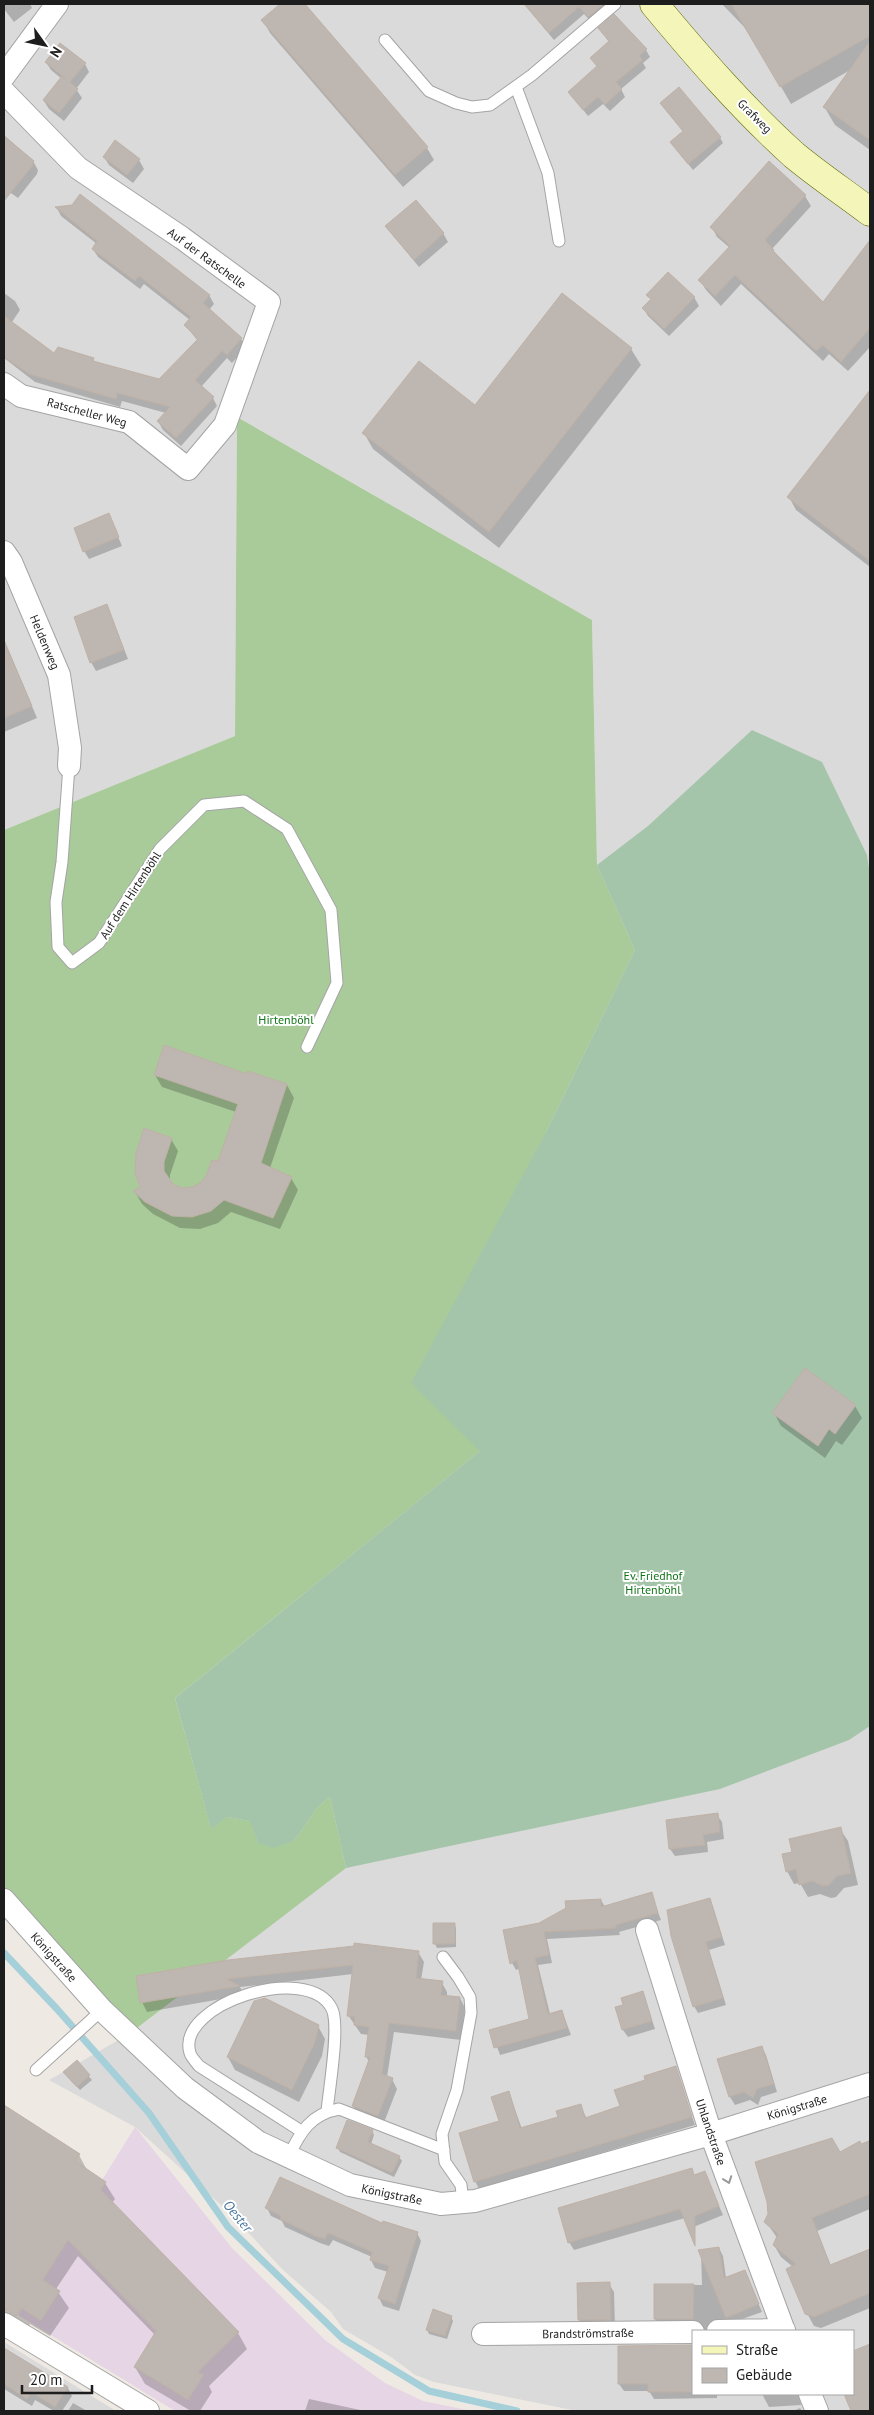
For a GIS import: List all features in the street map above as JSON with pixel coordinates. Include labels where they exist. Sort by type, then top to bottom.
[{"type":"main road","name":"Grafweg","points":[[654,4],[696,54],[760,122],[796,156],[870,212]]},
{"type":"street","points":[[4,76],[57,4]]},
{"type":"street","name":"Auf der Ratschelle","points":[[4,92],[78,168],[182,238],[269,302],[225,425],[188,469]]},
{"type":"street","name":"Ratscheller Weg","points":[[4,384],[21,396],[129,422],[188,469]]},
{"type":"street","name":"Heldenweg","points":[[4,552],[11,562],[59,675],[70,748],[69,766]]},
{"type":"street","name":"Königstraße","points":[[4,1900],[94,2018],[258,2142],[350,2185],[442,2204],[475,2201],[711,2134],[870,2084]]},
{"type":"street","name":"Uhlandstraße","points":[[647,1930],[711,2134],[784,2330]]},
{"type":"street","points":[[4,2324],[148,2411]]},
{"type":"street","name":"Brandströmstraße","points":[[483,2334],[692,2332]]},
{"type":"street","points":[[810,2395],[817,2411]]},
{"type":"lane","points":[[385,40],[429,90],[456,103],[472,107],[490,105],[516,87],[615,4]]},
{"type":"lane","points":[[516,87],[548,173],[559,241]]},
{"type":"lane","name":"Auf dem Hirtenböhl","points":[[69,766],[62,862],[56,902],[58,947],[72,963],[99,943],[160,849],[204,805],[244,801],[287,829],[331,910],[337,984],[307,1047]]},
{"type":"lane","points":[[443,1957],[458,1976],[470,1997],[471,2013],[457,2090],[442,2134],[444,2162],[461,2185],[463,2202]]},
{"type":"lane","points":[[301,2131],[199,2066],[190,2054],[190,2036],[206,2015],[233,1999],[264,1990],[297,1987],[318,1993],[332,2009],[335,2031],[328,2111]]},
{"type":"lane","points":[[36,2070],[94,2018]]},
{"type":"lane","points":[[290,2156],[301,2131],[311,2120],[328,2111],[339,2109],[444,2150]]},
{"type":"shaded area","points":[[4,4],[870,4],[870,2411],[577,2411],[434,2382],[415,2375],[391,2357],[343,2329],[331,2312],[283,2270],[233,2216],[135,2127],[49,2080],[129,2034],[597,865],[592,620],[237,417],[235,736],[4,830]]},
{"type":"shaded area","points":[[135,2127],[232,2248],[325,2340],[385,2383],[423,2401],[472,2411],[175,2411],[18,2315]]},
{"type":"shaded area","points":[[4,2342],[116,2411],[4,2411]]},
{"type":"green space","name":"Hirtenböhl","points":[[237,417],[592,620],[597,865],[635,950],[546,1132],[480,1451],[175,1698],[211,1828],[227,1817],[251,1821],[258,1843],[294,1841],[317,1808],[330,1797],[346,1868],[129,2034],[4,1900],[4,830],[235,736]]},
{"type":"green space","name":"Ev. Friedhof Hirtenböhl","points":[[752,730],[822,762],[867,855],[870,875],[870,1726],[849,1740],[720,1789],[346,1868],[330,1797],[317,1808],[294,1841],[273,1848],[258,1843],[250,1821],[227,1817],[211,1829],[175,1698],[480,1451],[411,1383],[546,1132],[635,950],[597,865],[648,826]]},
{"type":"building","points":[[280,4],[305,4],[428,147],[395,175],[261,20]]},
{"type":"building","points":[[524,4],[604,4],[588,17],[579,7],[549,33]]},
{"type":"building","points":[[731,4],[870,4],[870,36],[780,87]]},
{"type":"building","points":[[614,14],[647,49],[639,56],[643,60],[616,82],[622,89],[605,105],[598,97],[583,110],[568,92],[597,66],[590,58],[609,41],[598,28]]},
{"type":"building","points":[[870,41],[870,140],[823,107]]},
{"type":"building","points":[[60,43],[86,63],[70,82],[78,89],[59,113],[43,100],[62,76],[66,79],[45,62]]},
{"type":"building","points":[[679,87],[721,137],[688,164],[670,142],[683,131],[660,103]]},
{"type":"building","points":[[4,136],[34,161],[33,165],[4,201]]},
{"type":"building","points":[[115,140],[140,159],[127,175],[103,157]]},
{"type":"building","points":[[769,161],[806,195],[765,240],[773,251],[823,302],[870,240],[870,328],[841,362],[823,345],[816,351],[735,275],[715,296],[698,280],[730,246],[710,227]]},
{"type":"building","points":[[80,194],[210,295],[203,303],[242,338],[227,355],[222,351],[195,380],[214,397],[176,438],[157,421],[170,407],[117,393],[116,399],[29,374],[4,357],[4,316],[54,353],[58,347],[94,358],[93,361],[159,379],[198,339],[184,325],[191,317],[139,276],[135,281],[92,249],[97,241],[55,207],[72,205]]},
{"type":"building","points":[[416,200],[444,233],[414,260],[385,226]]},
{"type":"building","points":[[668,272],[695,297],[664,329],[642,308],[651,299],[646,295]]},
{"type":"building","points":[[562,293],[632,348],[489,532],[362,433],[419,361],[475,405]]},
{"type":"building","points":[[870,390],[870,561],[787,497]]},
{"type":"building","points":[[109,513],[119,537],[83,552],[74,528]]},
{"type":"building","points":[[107,604],[124,650],[90,663],[74,617]]},
{"type":"building","points":[[4,641],[32,706],[4,718]]},
{"type":"building","points":[[164,1045],[247,1074],[248,1071],[287,1084],[261,1163],[292,1177],[273,1218],[224,1200],[211,1211],[192,1217],[172,1216],[145,1202],[133,1191],[140,1187],[135,1173],[136,1153],[144,1128],[172,1138],[164,1162],[164,1171],[174,1185],[183,1188],[192,1187],[200,1183],[206,1176],[212,1160],[218,1161],[238,1104],[154,1075]]},
{"type":"building","points":[[805,1368],[856,1405],[835,1434],[829,1429],[818,1446],[772,1413]]},
{"type":"building","points":[[718,1813],[720,1832],[703,1835],[705,1845],[669,1849],[666,1820]]},
{"type":"building","points":[[841,1827],[851,1873],[837,1876],[829,1885],[823,1886],[812,1881],[799,1885],[796,1869],[786,1872],[782,1854],[792,1852],[789,1839]]},
{"type":"building","points":[[652,1892],[658,1913],[616,1925],[616,1928],[544,1932],[549,1955],[535,1958],[548,2014],[562,2010],[567,2028],[494,2048],[489,2030],[529,2019],[517,1960],[510,1964],[503,1930],[539,1923],[566,1908],[565,1901],[601,1899],[601,1907]]},
{"type":"building","points":[[710,1898],[722,1937],[706,1942],[723,1998],[693,2007],[671,1936],[667,1910]]},
{"type":"building","points":[[433,1923],[455,1923],[455,1944],[433,1944]]},
{"type":"building","points":[[354,1943],[419,1951],[416,1978],[443,1981],[441,1995],[460,1997],[456,2031],[389,2023],[382,2074],[393,2078],[378,2116],[352,2106],[370,2057],[365,2057],[369,2027],[354,2025],[355,2017],[347,2016],[353,1965],[227,1979],[240,1986],[140,2003],[136,1976],[228,1960],[354,1946]]},
{"type":"building","points":[[643,1991],[652,2021],[622,2030],[615,2007],[623,2005],[621,1998]]},
{"type":"building","points":[[265,1998],[319,2025],[315,2042],[292,2090],[227,2057],[254,2001]]},
{"type":"building","points":[[762,2046],[774,2084],[757,2089],[753,2098],[744,2092],[729,2097],[717,2059]]},
{"type":"building","points":[[77,2060],[90,2075],[77,2087],[63,2072]]},
{"type":"building","points":[[676,2066],[692,2117],[474,2182],[459,2133],[499,2121],[491,2097],[509,2091],[520,2128],[558,2117],[556,2111],[581,2104],[585,2118],[620,2106],[614,2090],[645,2080],[644,2076]]},
{"type":"building","points":[[4,2105],[80,2154],[75,2161],[106,2182],[101,2190],[239,2332],[198,2372],[204,2375],[188,2400],[134,2367],[156,2331],[68,2240],[43,2280],[60,2291],[41,2321],[21,2308],[16,2316],[4,2308]]},
{"type":"building","points":[[347,2120],[373,2130],[368,2142],[400,2156],[392,2173],[336,2148]]},
{"type":"building","points":[[832,2138],[840,2152],[860,2141],[861,2144],[870,2141],[870,2194],[812,2218],[830,2265],[870,2249],[870,2293],[814,2317],[805,2314],[786,2269],[796,2264],[773,2245],[778,2234],[764,2222],[768,2214],[767,2202],[755,2162]]},
{"type":"building","points":[[692,2168],[694,2175],[705,2171],[719,2206],[695,2216],[695,2246],[680,2209],[568,2243],[558,2208]]},
{"type":"building","points":[[280,2177],[382,2223],[383,2221],[418,2232],[395,2304],[378,2298],[389,2266],[370,2260],[372,2252],[328,2233],[325,2239],[315,2236],[280,2219],[281,2216],[265,2208]]},
{"type":"building","points":[[719,2247],[724,2278],[745,2270],[759,2304],[726,2318],[698,2250]]},
{"type":"building","points":[[610,2282],[611,2320],[578,2320],[577,2283]]},
{"type":"building","points":[[654,2284],[694,2284],[693,2319],[654,2319]]},
{"type":"building","points":[[433,2309],[452,2316],[445,2336],[426,2330]]},
{"type":"building","points":[[870,2344],[870,2411],[851,2411],[844,2395],[854,2395],[854,2351]]},
{"type":"building","points":[[692,2345],[692,2392],[648,2392],[648,2384],[618,2384],[618,2346]]},
{"type":"building","points":[[4,2348],[68,2387],[55,2407],[31,2392],[27,2399],[4,2384]]},
{"type":"waterway","name":"Oester","points":[[4,1953],[57,2009],[149,2113],[228,2227],[343,2339],[429,2391],[517,2411]]}]
